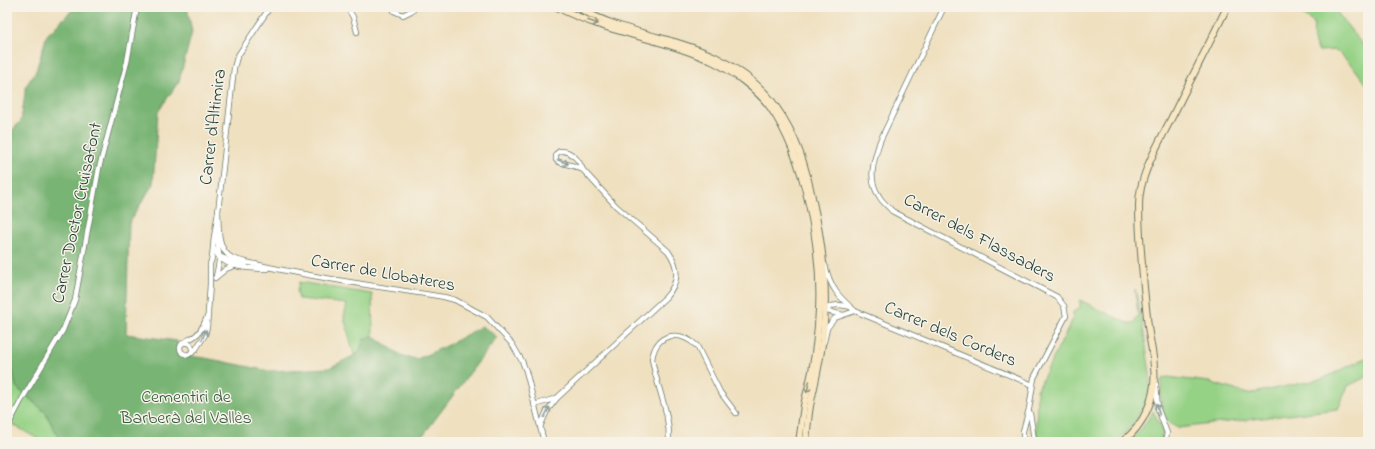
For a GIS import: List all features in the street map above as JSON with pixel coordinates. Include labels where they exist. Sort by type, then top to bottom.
[{"type":"street","name":"Carrer Doctor Cruisafont","points":[[7,428],[63,330],[75,300],[99,168],[127,62],[137,7]]},
{"type":"street","name":"Carrer d'Altimira","points":[[217,257],[213,247],[234,68],[237,57],[270,7]]},
{"type":"street","points":[[347,7],[353,17],[357,32]]},
{"type":"street","points":[[392,7],[394,11],[403,15],[413,10],[415,7]]},
{"type":"street","points":[[557,7],[584,20],[694,48],[717,58],[741,72],[764,93],[776,106],[789,128],[801,153],[808,180],[818,226],[825,278],[825,309],[822,351],[799,442]]},
{"type":"street","points":[[577,7],[629,32],[702,57],[728,70],[741,80],[769,106],[779,121],[793,148],[807,188],[815,222],[818,226]]},
{"type":"street","name":"Carrer dels Flassaders","points":[[944,7],[880,141],[872,164],[873,182],[879,196],[892,211],[1057,297],[1064,306],[1066,316],[1034,378],[1029,410],[1023,431],[1023,442]]},
{"type":"street","points":[[1165,442],[1167,433],[1158,409],[1144,289],[1139,221],[1140,191],[1147,169],[1227,7]]},
{"type":"street","points":[[676,48],[694,48]]},
{"type":"street","points":[[694,48],[695,51],[702,54],[702,57]]},
{"type":"street","points":[[715,63],[721,62],[731,66],[732,69],[739,74],[741,80]]},
{"type":"street","points":[[741,80],[750,82],[759,92],[764,93]]},
{"type":"street","points":[[770,99],[770,104],[788,130],[809,208],[818,266],[819,310],[807,407],[806,442]]},
{"type":"street","points":[[540,427],[547,412],[557,398],[666,297],[675,285],[677,277],[673,258],[668,251],[616,206],[583,170],[580,164],[570,153],[564,150],[556,154],[556,160],[559,162],[583,170]]},
{"type":"street","name":"Carrer d'Altimira","points":[[218,212],[222,250],[227,259]]},
{"type":"street","name":"Carrer d'Altimira","points":[[216,277],[217,240],[219,231]]},
{"type":"street","name":"Carrer dels Corders","points":[[823,255],[829,278],[836,292],[856,311],[1033,385]]},
{"type":"street","name":"Carrer d'Altimira","points":[[192,353],[205,335],[207,327],[210,268],[217,257]]},
{"type":"street","points":[[217,257],[227,259]]},
{"type":"street","name":"Carrer de Llobateres","points":[[227,259],[274,269],[444,297],[463,304],[492,322],[512,344],[524,365],[544,442]]},
{"type":"street","name":"Carrer de Llobateres","points":[[227,259],[234,266],[274,269]]},
{"type":"street","points":[[210,284],[226,269],[234,266]]},
{"type":"street","points":[[818,266],[821,272],[822,302],[825,309],[827,311],[843,315]]},
{"type":"street","points":[[813,364],[817,356],[821,312],[829,306],[838,305],[851,307]]},
{"type":"street","name":"Carrer dels Corders","points":[[822,351],[827,328],[835,318],[856,311]]},
{"type":"street","name":"Carrer d'Altimira","points":[[183,342],[195,336],[203,328],[207,317]]},
{"type":"street","points":[[669,442],[669,426],[667,416],[652,359],[653,352],[657,344],[663,339],[678,335],[685,337],[691,340],[701,350],[720,392],[736,413]]},
{"type":"street","points":[[183,342],[191,345],[192,353],[188,355],[182,353],[180,349],[183,342]]},
{"type":"street","points":[[1122,442],[1136,428],[1147,411],[1155,375]]},
{"type":"street","points":[[534,405],[557,398]]},
{"type":"street","name":"Carrer dels Flassaders","points":[[1029,410],[1035,441]]},
{"type":"green space","name":"Cementiri de Barberà del Vallès","points":[[75,7],[187,7],[192,32],[179,81],[158,112],[153,184],[129,223],[126,334],[177,341],[179,355],[205,358],[270,371],[329,368],[359,353],[364,339],[373,336],[402,356],[417,359],[444,347],[482,326],[497,337],[418,442],[61,442],[45,412],[16,387],[7,339],[7,135],[21,121],[26,86],[36,71],[47,35]]},
{"type":"green space","points":[[1291,7],[1333,7],[1368,52],[1368,86],[1355,69],[1336,50],[1319,51],[1314,41],[1314,23]]},
{"type":"green space","points":[[299,282],[372,294],[373,336],[364,339],[359,353],[354,355],[344,317],[347,304],[299,299],[297,292]]},
{"type":"green space","points":[[1135,289],[1150,373],[1150,388],[1144,407],[1125,434],[1114,442],[1040,442],[1036,434],[1037,390],[1073,319],[1073,312],[1080,308],[1080,300],[1127,323],[1134,323],[1138,316]]},
{"type":"green space","points":[[7,340],[16,387],[45,412],[61,442],[43,442],[7,421]]},
{"type":"green space","points":[[1368,357],[1368,376],[1348,386],[1338,409],[1178,428],[1167,420],[1162,407],[1162,379],[1167,377],[1209,382],[1248,394],[1322,379]]},
{"type":"green space","points":[[1153,411],[1163,430],[1161,442],[1129,442],[1142,428]]}]
